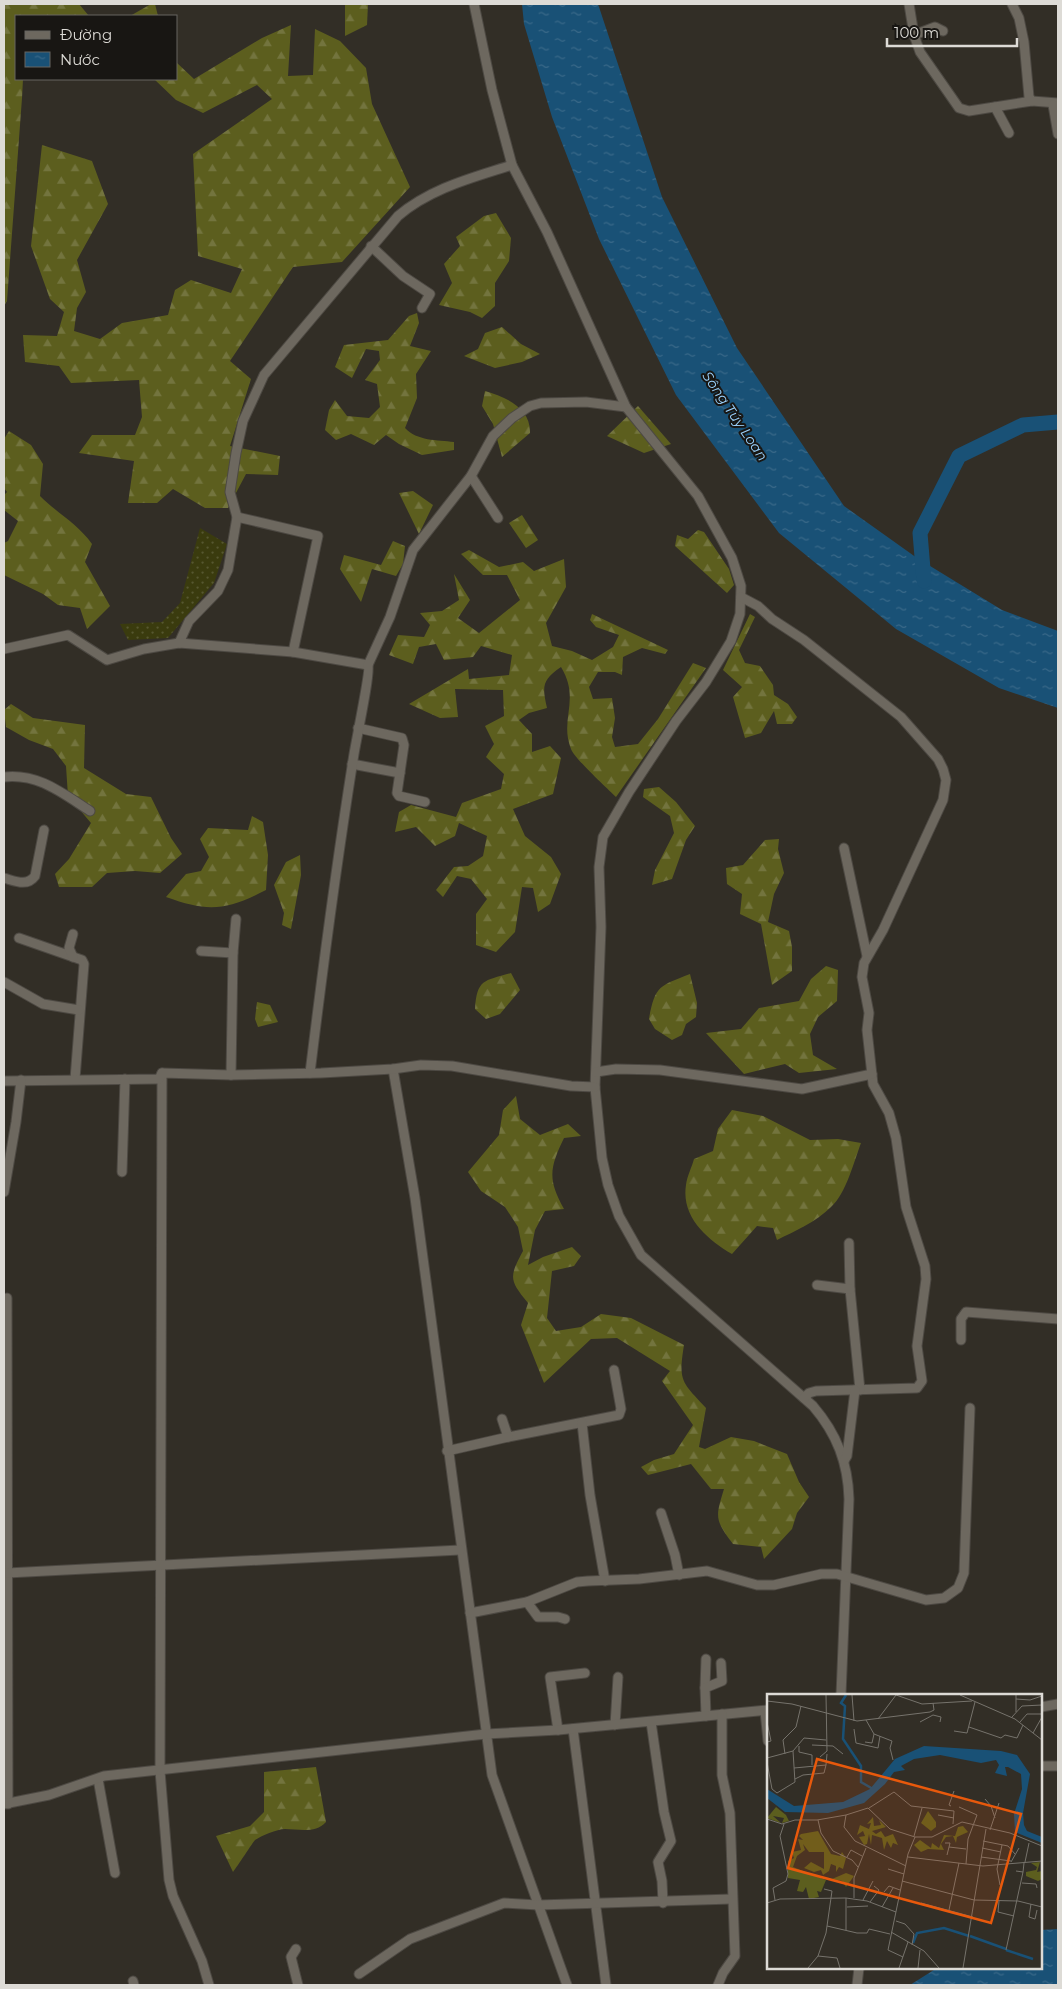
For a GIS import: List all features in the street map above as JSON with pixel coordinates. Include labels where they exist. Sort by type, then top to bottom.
[{"type":"street","points":[[474,4],[492,90],[512,165],[547,232],[626,407],[698,496],[732,558],[741,586],[740,614],[731,641],[706,682],[676,721],[629,792],[603,837],[599,867],[600,927],[596,1072],[602,1158],[608,1185],[619,1216],[641,1255],[804,1398],[830,1427],[844,1461],[849,1499],[841,1694]]},
{"type":"street","points":[[909,4],[914,35],[920,52],[959,108],[969,111],[1032,101],[1056,104],[1058,134]]},
{"type":"street","points":[[1012,4],[1019,18],[1024,42],[1028,92],[1032,101]]},
{"type":"street","points":[[914,35],[935,27],[943,31]]},
{"type":"street","points":[[995,106],[1009,133]]},
{"type":"street","points":[[178,643],[189,621],[224,582],[237,517],[230,492],[236,453],[243,421],[264,375],[398,216],[415,202],[443,188],[512,165]]},
{"type":"street","points":[[371,246],[403,276],[430,294],[422,308]]},
{"type":"street","points":[[310,1073],[335,871],[358,728],[370,673],[368,665],[390,617],[413,550],[471,476],[494,436],[512,418],[530,406],[541,403],[586,402],[626,407]]},
{"type":"street","points":[[471,476],[498,518]]},
{"type":"street","points":[[237,517],[318,536],[293,652]]},
{"type":"street","points":[[741,597],[758,606],[772,619],[804,640],[888,706],[918,736],[943,769],[946,780],[944,800],[883,930],[867,956],[862,976],[868,1013],[867,1030],[873,1084],[889,1113],[896,1138],[906,1207],[922,1252],[926,1280],[918,1346],[922,1377],[920,1386],[912,1389],[816,1391],[809,1393],[804,1398]]},
{"type":"street","points":[[4,649],[68,635],[82,642],[94,654],[107,660],[113,660],[144,649],[178,643],[293,652],[368,665]]},
{"type":"street","points":[[358,728],[402,738],[404,745],[398,795],[425,802]]},
{"type":"street","points":[[352,764],[400,773]]},
{"type":"street","points":[[4,777],[21,775],[32,778],[51,787],[90,811]]},
{"type":"street","points":[[4,878],[21,883],[32,880],[35,876],[44,830]]},
{"type":"street","points":[[844,848],[867,956]]},
{"type":"street","points":[[230,1075],[233,953],[236,919]]},
{"type":"street","points":[[73,934],[69,948],[73,957]]},
{"type":"street","points":[[19,938],[82,960],[84,964],[75,1079]]},
{"type":"street","points":[[202,951],[233,953]]},
{"type":"street","points":[[4,982],[43,1004],[79,1010]]},
{"type":"street","points":[[162,1073],[230,1075],[310,1073],[393,1069],[421,1064],[452,1066],[571,1086],[596,1087]]},
{"type":"street","points":[[393,1069],[414,1189],[460,1550],[492,1775],[567,1985]]},
{"type":"street","points":[[596,1072],[616,1069],[660,1070],[802,1089],[872,1074]]},
{"type":"street","points":[[4,1081],[159,1079],[162,1073]]},
{"type":"street","points":[[162,1073],[160,1771],[169,1880],[173,1896],[183,1916],[190,1938],[202,1961],[209,1985]]},
{"type":"street","points":[[122,1172],[125,1079]]},
{"type":"street","points":[[4,1192],[21,1080]]},
{"type":"street","points":[[844,1461],[847,1456],[858,1390],[850,1289],[849,1243]]},
{"type":"street","points":[[817,1285],[850,1289]]},
{"type":"street","points":[[7,1298],[6,1804],[49,1795],[104,1776],[486,1734],[572,1729],[766,1711],[767,1726]]},
{"type":"street","points":[[962,1340],[961,1319],[966,1312],[1058,1318]]},
{"type":"street","points":[[447,1451],[621,1413],[614,1370]]},
{"type":"street","points":[[470,1613],[527,1602],[577,1582],[679,1575],[707,1571],[757,1585],[774,1585],[828,1573],[877,1584],[926,1600],[944,1598],[958,1588],[964,1573],[970,1408]]},
{"type":"street","points":[[502,1419],[508,1437]]},
{"type":"street","points":[[582,1423],[590,1495],[605,1581]]},
{"type":"street","points":[[661,1513],[675,1555],[679,1575]]},
{"type":"street","points":[[7,1573],[460,1550]]},
{"type":"street","points":[[527,1602],[538,1617],[560,1617],[566,1619]]},
{"type":"street","points":[[706,1660],[706,1716]]},
{"type":"street","points":[[705,1688],[722,1681],[721,1663]]},
{"type":"street","points":[[558,1730],[550,1678],[584,1673]]},
{"type":"street","points":[[615,1725],[618,1678]]},
{"type":"street","points":[[1042,1707],[1058,1704]]},
{"type":"street","points":[[718,1985],[735,1956],[730,1813],[722,1774],[722,1714]]},
{"type":"street","points":[[651,1722],[664,1812],[671,1841],[658,1862],[662,1881],[663,1903]]},
{"type":"street","points":[[572,1729],[606,1985]]},
{"type":"street","points":[[1042,1766],[1058,1766]]},
{"type":"street","points":[[98,1779],[115,1873]]},
{"type":"street","points":[[359,1974],[410,1939],[504,1903],[538,1905],[595,1902],[663,1903],[732,1899]]},
{"type":"street","points":[[296,1949],[291,1957],[298,1985]]},
{"type":"street","points":[[857,1985],[859,1969]]},
{"type":"shaded area","points":[[200,528],[227,544],[214,583],[168,638],[128,640],[120,624],[162,622],[180,603]]},
{"type":"green space","points":[[4,4],[79,4],[88,15],[15,15],[15,80],[23,80],[7,301],[4,306]]},
{"type":"green space","points":[[151,4],[155,4],[158,15],[132,15]]},
{"type":"green space","points":[[345,4],[368,4],[367,25],[345,36]]},
{"type":"green space","points":[[291,25],[288,76],[313,75],[315,29],[340,41],[366,68],[372,104],[410,187],[342,262],[293,267],[230,361],[251,379],[230,446],[280,456],[278,475],[246,474],[228,508],[205,508],[173,489],[157,503],[128,503],[134,461],[79,453],[92,435],[135,435],[142,417],[139,380],[71,383],[59,366],[25,362],[23,335],[57,336],[64,312],[50,299],[31,246],[42,145],[92,161],[108,204],[77,260],[86,292],[77,308],[74,331],[100,339],[122,323],[168,315],[175,290],[191,280],[231,293],[242,269],[198,256],[193,154],[272,99],[257,85],[203,113],[176,100],[155,80],[178,80],[178,64],[194,79],[262,38]]},
{"type":"green space","points":[[496,213],[511,238],[509,261],[495,283],[495,306],[482,318],[470,312],[439,305],[452,283],[444,264],[460,246],[456,237],[484,216]]},
{"type":"green space","points":[[417,313],[419,323],[410,346],[431,351],[416,374],[417,398],[405,428],[421,438],[454,442],[454,450],[422,455],[399,444],[386,435],[374,445],[351,434],[336,440],[325,430],[329,410],[335,400],[347,416],[369,418],[380,407],[377,384],[365,380],[380,360],[379,351],[366,349],[352,378],[335,367],[344,345],[388,340],[409,316]]},
{"type":"green space","points":[[502,327],[521,344],[540,354],[522,362],[495,368],[464,356],[478,349],[485,333]]},
{"type":"green space","points":[[485,391],[509,400],[516,405],[522,410],[529,424],[530,433],[502,457],[493,424],[482,406]]},
{"type":"green space","points":[[638,406],[671,444],[644,453],[607,436]]},
{"type":"green space","points":[[9,431],[31,445],[43,464],[40,496],[80,530],[92,544],[85,562],[110,606],[87,629],[80,608],[58,605],[43,594],[4,575],[4,543],[8,541],[18,521],[4,510],[4,495],[7,492],[4,488],[4,439]]},
{"type":"green space","points":[[413,491],[433,505],[419,534],[399,493]]},
{"type":"green space","points":[[522,515],[538,540],[526,548],[509,523]]},
{"type":"green space","points":[[698,530],[704,532],[729,569],[734,585],[727,593],[675,546],[677,535],[688,539]]},
{"type":"green space","points":[[393,541],[405,546],[403,564],[396,576],[372,569],[361,602],[340,569],[344,555],[381,565]]},
{"type":"green space","points":[[469,550],[499,567],[523,562],[534,571],[564,559],[566,587],[546,623],[552,646],[572,651],[592,660],[613,647],[619,635],[596,627],[590,620],[592,614],[668,650],[665,654],[642,648],[623,657],[622,675],[615,672],[598,672],[589,687],[593,699],[612,698],[615,718],[612,737],[615,747],[638,744],[658,719],[693,663],[706,668],[616,797],[584,766],[571,749],[567,728],[570,700],[569,690],[567,679],[561,667],[547,680],[544,694],[547,708],[529,713],[519,720],[532,734],[532,752],[550,746],[561,758],[553,794],[513,809],[525,836],[551,857],[561,874],[550,904],[538,912],[533,888],[522,887],[515,932],[496,952],[476,945],[476,914],[487,899],[471,879],[457,876],[443,897],[436,890],[454,867],[468,866],[483,856],[487,836],[459,823],[455,836],[435,846],[416,827],[395,832],[399,812],[411,805],[456,817],[462,803],[501,789],[504,774],[486,757],[494,744],[485,726],[504,716],[503,690],[455,689],[458,717],[440,718],[409,704],[468,669],[469,679],[509,675],[512,655],[481,646],[473,657],[444,660],[436,644],[419,647],[413,664],[389,655],[398,635],[424,637],[430,625],[420,613],[442,611],[459,600],[454,574],[470,600],[458,618],[479,633],[520,600],[507,575],[483,575],[461,554]]},
{"type":"green space","points":[[750,614],[755,617],[739,650],[745,663],[760,666],[773,685],[774,695],[788,704],[797,717],[792,724],[777,724],[774,711],[761,733],[745,738],[733,697],[742,687],[723,670]]},
{"type":"green space","points":[[11,704],[33,718],[85,725],[84,768],[126,794],[151,797],[171,838],[182,854],[160,873],[135,871],[107,873],[92,887],[59,887],[55,874],[69,859],[91,823],[68,796],[66,766],[53,749],[29,740],[6,727],[4,710]]},
{"type":"green space","points":[[659,787],[676,802],[695,826],[686,840],[672,879],[652,885],[655,870],[674,833],[670,816],[643,797],[644,789]]},
{"type":"green space","points":[[252,816],[263,822],[268,855],[266,890],[239,902],[216,907],[194,905],[166,897],[186,874],[201,871],[209,857],[200,839],[208,828],[248,830]]},
{"type":"green space","points":[[779,839],[778,849],[784,873],[774,894],[768,922],[789,931],[792,947],[792,971],[772,985],[761,924],[740,914],[742,894],[727,884],[726,868],[743,865],[765,840]]},
{"type":"green space","points":[[300,855],[301,875],[291,929],[282,925],[284,913],[274,885],[286,862]]},
{"type":"green space","points":[[826,966],[838,970],[837,1001],[818,1017],[810,1034],[813,1055],[837,1069],[799,1073],[785,1064],[744,1074],[706,1033],[741,1029],[759,1008],[799,1001],[811,979]]},
{"type":"green space","points":[[511,973],[520,990],[500,1014],[486,1019],[475,1009],[480,987],[488,980]]},
{"type":"green space","points":[[690,974],[697,1003],[696,1017],[686,1024],[682,1035],[672,1040],[655,1029],[649,1019],[651,1008],[660,988]]},
{"type":"green space","points":[[257,1002],[270,1005],[278,1022],[258,1027],[255,1019]]},
{"type":"green space","points":[[516,1096],[520,1119],[540,1135],[568,1124],[581,1136],[564,1138],[559,1148],[552,1173],[555,1189],[564,1209],[545,1211],[535,1230],[528,1265],[543,1257],[572,1247],[581,1256],[574,1266],[552,1271],[547,1318],[556,1331],[581,1327],[601,1314],[631,1318],[684,1345],[682,1374],[684,1381],[706,1408],[699,1447],[705,1449],[731,1437],[754,1441],[787,1454],[799,1482],[809,1497],[797,1513],[792,1529],[764,1559],[761,1547],[733,1544],[718,1518],[724,1489],[711,1489],[691,1464],[648,1475],[641,1467],[654,1460],[674,1454],[693,1425],[662,1381],[670,1371],[617,1338],[591,1339],[544,1383],[521,1325],[528,1303],[517,1289],[513,1278],[515,1267],[523,1251],[518,1227],[505,1207],[481,1191],[468,1172],[499,1135],[503,1110]]},
{"type":"green space","points":[[732,1110],[763,1116],[810,1140],[838,1139],[861,1143],[841,1194],[825,1212],[805,1226],[777,1240],[773,1228],[757,1226],[732,1254],[705,1234],[698,1226],[692,1217],[686,1197],[687,1182],[694,1159],[713,1151],[718,1129]]},
{"type":"green space","points":[[316,1767],[326,1822],[317,1828],[307,1830],[282,1829],[258,1838],[233,1872],[216,1836],[250,1826],[264,1812],[264,1772]]},
{"type":"water","name":"Sông Túy Loan","points":[[522,4],[598,4],[662,197],[737,348],[844,506],[917,558],[1002,610],[1058,631],[1058,708],[999,688],[896,629],[779,533],[676,395],[599,239],[552,117],[524,24]]},
{"type":"water","points":[[1058,1929],[1058,1985],[910,1985],[935,1969],[1042,1969],[1042,1930]]},
{"type":"waterway","points":[[924,581],[920,533],[959,456],[1023,425],[1058,422]]}]
